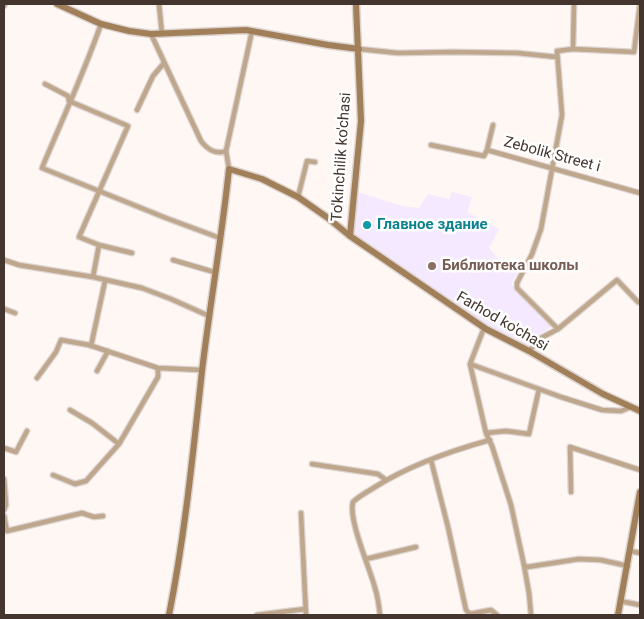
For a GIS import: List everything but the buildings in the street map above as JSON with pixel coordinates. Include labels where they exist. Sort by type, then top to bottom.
[{"type":"street","points":[[57,4],[102,24],[151,34],[252,31],[328,45],[398,53],[517,53],[557,57]]},
{"type":"street","points":[[159,4],[162,34]]},
{"type":"street","name":"To'kinchilik ko'chasi","points":[[350,236],[361,121],[356,4]]},
{"type":"street","points":[[572,48],[574,4]]},
{"type":"street","points":[[558,330],[517,288],[517,283],[532,254],[538,237],[562,115],[557,51],[572,48],[634,52],[640,4]]},
{"type":"street","points":[[102,24],[42,168],[220,238]]},
{"type":"street","points":[[169,615],[189,493],[214,272],[229,169],[226,151],[252,31]]},
{"type":"street","points":[[151,34],[201,141],[213,151],[219,153],[226,151]]},
{"type":"street","points":[[137,110],[153,76],[164,63]]},
{"type":"street","points":[[45,84],[68,96],[69,101],[128,126],[79,237],[99,245],[132,253]]},
{"type":"street","points":[[487,150],[493,125]]},
{"type":"street","name":"Zebolik Street i","points":[[431,145],[484,156],[487,150],[640,193]]},
{"type":"street","points":[[298,196],[308,161],[315,162]]},
{"type":"street","name":"Farhod ko'chasi","points":[[229,169],[262,179],[298,196],[350,236],[484,328],[529,351],[603,394],[640,411]]},
{"type":"street","points":[[92,277],[99,245]]},
{"type":"street","points":[[4,260],[19,265],[92,277],[142,288],[209,316]]},
{"type":"street","points":[[173,260],[214,272]]},
{"type":"street","points":[[529,351],[542,338],[558,330],[617,280],[638,302]]},
{"type":"street","points":[[91,346],[104,281]]},
{"type":"street","points":[[4,309],[15,313]]},
{"type":"street","points":[[484,328],[470,364],[486,433],[511,505],[524,565],[531,615]]},
{"type":"street","points":[[38,378],[56,352],[61,340],[75,341],[158,368],[202,370]]},
{"type":"street","points":[[97,371],[108,351]]},
{"type":"street","points":[[470,364],[602,410],[621,411],[631,407]]},
{"type":"street","points":[[53,475],[75,484],[86,481],[119,444],[158,377],[158,368]]},
{"type":"street","points":[[486,433],[506,431],[529,434],[539,389]]},
{"type":"street","points":[[70,410],[92,423],[119,444]]},
{"type":"street","points":[[4,448],[16,452],[27,431]]},
{"type":"street","points":[[380,615],[376,589],[355,523],[352,505],[354,500],[386,480],[431,460],[456,449],[490,440]]},
{"type":"street","points":[[571,492],[570,447],[640,470]]},
{"type":"street","points":[[431,460],[466,610],[470,614],[491,610],[496,615]]},
{"type":"street","points":[[312,464],[378,474],[386,480]]},
{"type":"street","points":[[4,479],[6,505],[4,510]]},
{"type":"street","points":[[618,615],[640,492]]},
{"type":"street","points":[[4,516],[7,531],[82,513],[94,517],[103,516]]},
{"type":"street","points":[[301,513],[306,615]]},
{"type":"street","points":[[366,559],[416,547]]},
{"type":"street","points":[[630,551],[640,553]]},
{"type":"street","points":[[524,565],[527,567],[579,559],[601,560],[628,566]]},
{"type":"street","points":[[620,601],[640,605]]},
{"type":"street","points":[[257,615],[305,609]]},
{"type":"shaded area","points":[[358,192],[402,206],[419,208],[428,194],[449,199],[452,192],[472,197],[467,212],[499,229],[489,248],[502,263],[518,272],[511,284],[551,326],[529,348],[492,328],[412,273],[351,235]]},
{"type":"place","name":"Главное здание","points":[[367,225]]},
{"type":"place","name":"Библиотека школы","points":[[432,266]]}]
